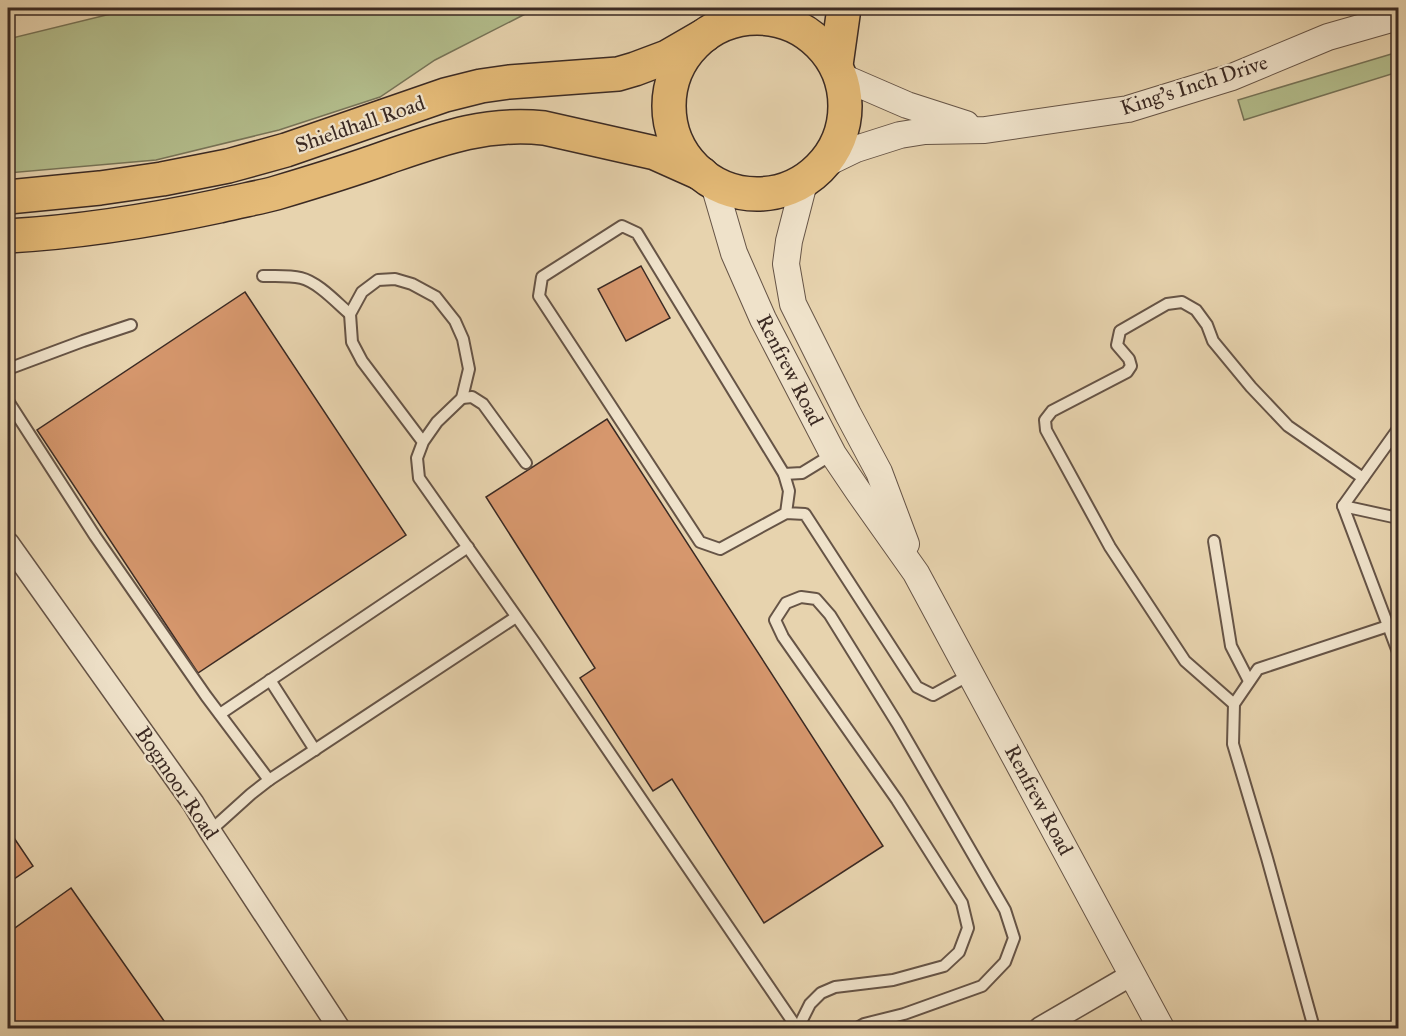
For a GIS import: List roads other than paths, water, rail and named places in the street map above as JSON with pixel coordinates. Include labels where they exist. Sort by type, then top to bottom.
[{"type":"main road","points":[[838,70],[844,8]]},
{"type":"main road","points":[[746,13],[786,22],[815,39],[826,50],[838,70],[844,89],[845,111],[840,136],[814,172],[788,189],[769,193],[748,194],[727,189],[707,178],[691,164],[676,140],[670,120],[670,97],[675,75],[683,58],[705,35],[746,13]]},
{"type":"main road","name":"Shieldhall Road","points":[[8,197],[100,188],[228,166],[286,150],[445,95],[472,88],[509,82],[618,74],[667,57],[705,35]]},
{"type":"main road","name":"Shieldhall Road","points":[[8,236],[53,233],[147,220],[272,194],[439,139],[474,130],[501,127],[544,128],[655,153],[707,178]]},
{"type":"street","name":"King's Inch Drive","points":[[814,172],[856,149],[900,135],[925,131],[985,130],[1128,109],[1232,77],[1328,37],[1398,17]]},
{"type":"street","name":"King's Inch Drive","points":[[838,70],[907,105],[985,130]]},
{"type":"street","name":"Renfrew Road","points":[[814,172],[789,242],[786,264],[793,304],[879,472],[916,573]]},
{"type":"street","name":"Renfrew Road","points":[[707,178],[734,253],[763,319],[833,454],[916,573],[1161,1029]]},
{"type":"street","name":"Bogmoor Road","points":[[8,543],[193,803],[339,1029]]},
{"type":"street","points":[[1040,1029],[1133,974]]},
{"type":"lane","points":[[786,513],[789,491],[784,474],[637,233],[622,226],[542,278],[539,296],[700,542],[720,549],[786,513],[805,514],[917,687],[933,695],[972,674]]},
{"type":"lane","points":[[263,276],[302,278],[316,286],[350,314]]},
{"type":"lane","points":[[423,442],[362,361],[351,342],[350,314],[362,292],[378,280],[395,279],[412,284],[436,297],[455,321],[463,339],[469,369],[462,398],[437,422],[423,442],[417,458],[419,478],[797,1029]]},
{"type":"lane","points":[[1234,704],[1185,661],[1110,547],[1046,430],[1046,420],[1052,411],[1127,372],[1131,366],[1129,359],[1117,345],[1120,331],[1167,304],[1182,302],[1196,310],[1207,325],[1213,341],[1251,387],[1288,426],[1364,478]]},
{"type":"lane","points":[[8,369],[131,325]]},
{"type":"lane","points":[[462,398],[472,397],[483,404],[526,463]]},
{"type":"lane","points":[[8,401],[95,536],[269,780]]},
{"type":"lane","points":[[1343,506],[1398,429]]},
{"type":"lane","points":[[784,474],[802,473],[833,454]]},
{"type":"lane","points":[[1343,506],[1398,518]]},
{"type":"lane","points":[[1343,506],[1398,652]]},
{"type":"lane","points":[[1214,541],[1231,646],[1249,681]]},
{"type":"lane","points":[[220,714],[468,547]]},
{"type":"lane","points":[[802,1029],[802,1020],[810,1004],[821,993],[835,987],[893,980],[944,966],[959,952],[968,928],[962,903],[903,809],[783,637],[775,620],[786,603],[801,597],[816,599],[830,615],[855,654],[1005,910],[1014,938],[1005,962],[982,986],[904,1014],[864,1024],[857,1029]]},
{"type":"lane","points":[[210,831],[269,780],[516,617]]},
{"type":"lane","points":[[1314,1029],[1233,744],[1234,704],[1258,669],[1388,626]]},
{"type":"lane","points":[[270,680],[315,750]]}]
